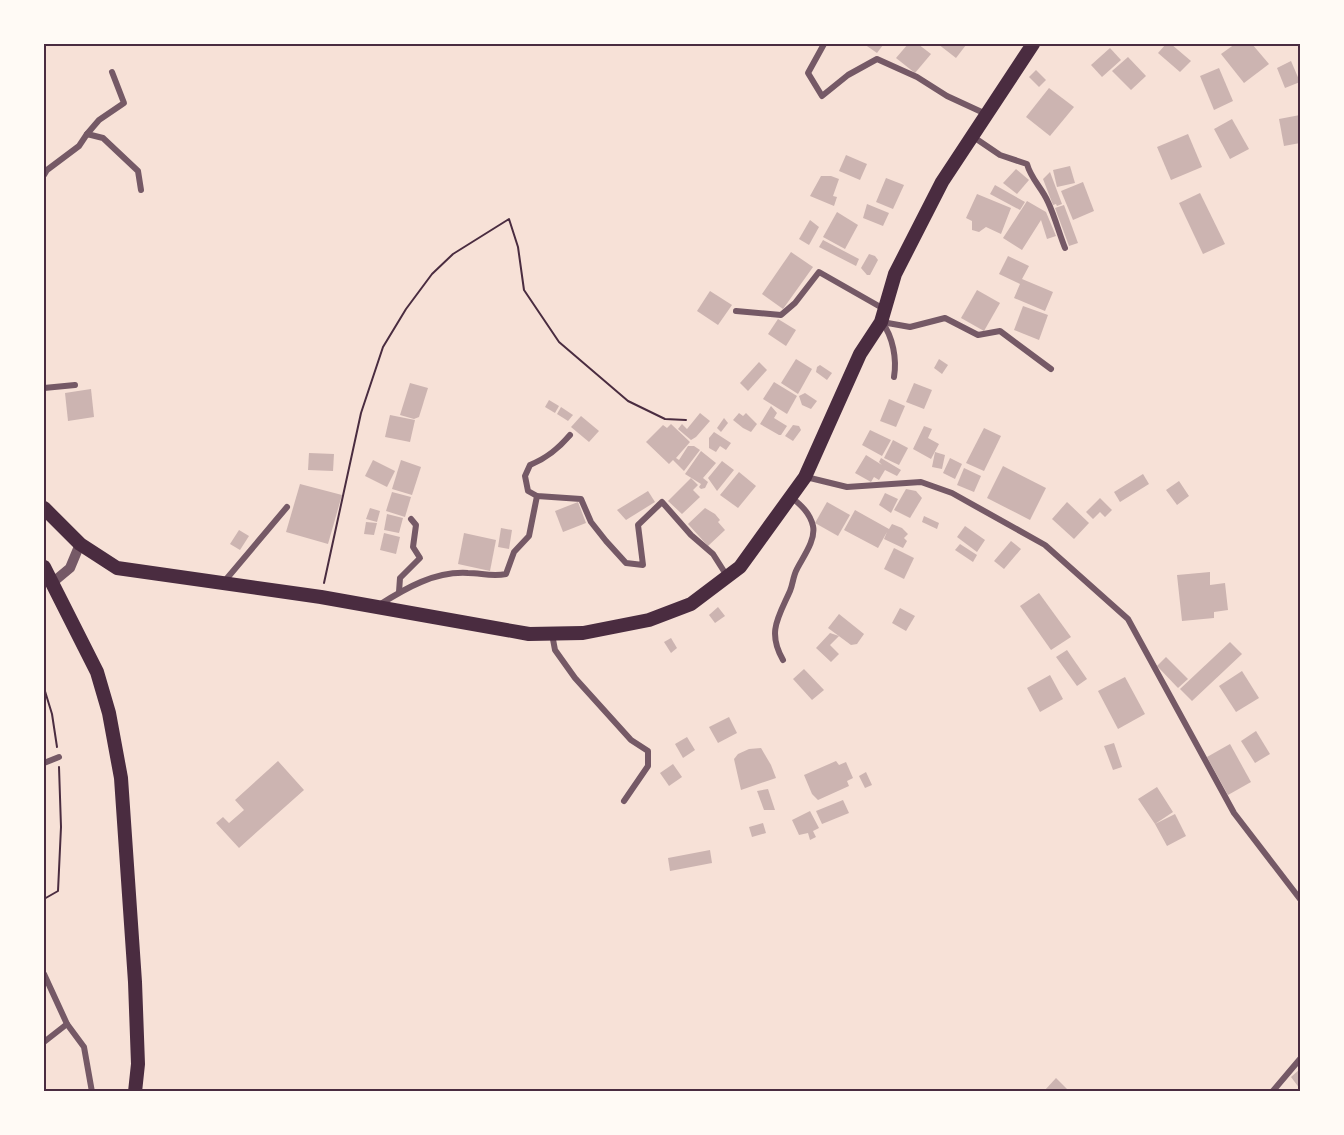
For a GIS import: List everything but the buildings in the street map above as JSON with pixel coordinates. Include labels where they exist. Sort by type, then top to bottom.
[{"type":"main road","points":[[44,508],[80,544],[117,568],[321,597],[529,634],[583,633],[649,620],[690,604],[740,567],[805,477],[860,354],[883,316],[895,274],[942,182],[1033,44]]},
{"type":"main road","points":[[44,567],[97,672],[109,713],[121,778],[135,981],[138,1064],[135,1092]]},
{"type":"street","points":[[824,44],[808,73],[822,96],[848,75],[877,59],[918,77],[946,96],[987,114]]},
{"type":"street","points":[[44,176],[47,170],[80,146],[99,120],[123,103],[112,72]]},
{"type":"street","points":[[87,134],[103,138],[138,171],[141,190]]},
{"type":"street","points":[[972,136],[1000,155],[1027,164],[1031,177],[1040,186],[1048,202],[1065,248]]},
{"type":"street","points":[[736,312],[781,315],[795,303],[819,272],[883,316],[910,327],[945,318],[978,335],[1000,331],[1051,369]]},
{"type":"street","points":[[883,316],[891,341],[894,377]]},
{"type":"street","points":[[44,388],[75,385]]},
{"type":"street","points":[[570,435],[545,459],[530,465],[525,476],[528,491],[537,496],[581,499],[591,522],[626,563],[643,565],[638,525],[662,502],[691,535],[713,554],[727,576]]},
{"type":"street","points":[[805,477],[847,487],[921,482],[952,493],[1045,545],[1128,619],[1234,813],[1300,899]]},
{"type":"street","points":[[376,607],[408,586],[437,576],[467,572],[494,577],[506,574],[514,552],[529,536],[537,496]]},
{"type":"street","points":[[783,660],[776,649],[774,630],[777,617],[814,529],[804,508],[791,497]]},
{"type":"street","points":[[222,583],[287,507]]},
{"type":"street","points":[[399,592],[400,578],[420,558],[413,547],[416,525],[411,519]]},
{"type":"street","points":[[52,583],[70,568],[80,544]]},
{"type":"street","points":[[551,632],[555,650],[575,678],[631,740],[648,751],[648,766],[624,801]]},
{"type":"street","points":[[44,763],[59,757]]},
{"type":"street","points":[[44,974],[67,1024],[84,1047],[92,1092]]},
{"type":"street","points":[[44,1042],[67,1024]]},
{"type":"street","points":[[1272,1092],[1300,1059]]},
{"type":"path","points":[[321,597],[361,413],[382,347],[432,274],[453,254],[509,219],[518,247],[524,290],[559,342],[628,401],[665,419],[686,420]]},
{"type":"path","points":[[44,688],[52,714],[59,757],[61,827],[58,891],[44,899]]}]
